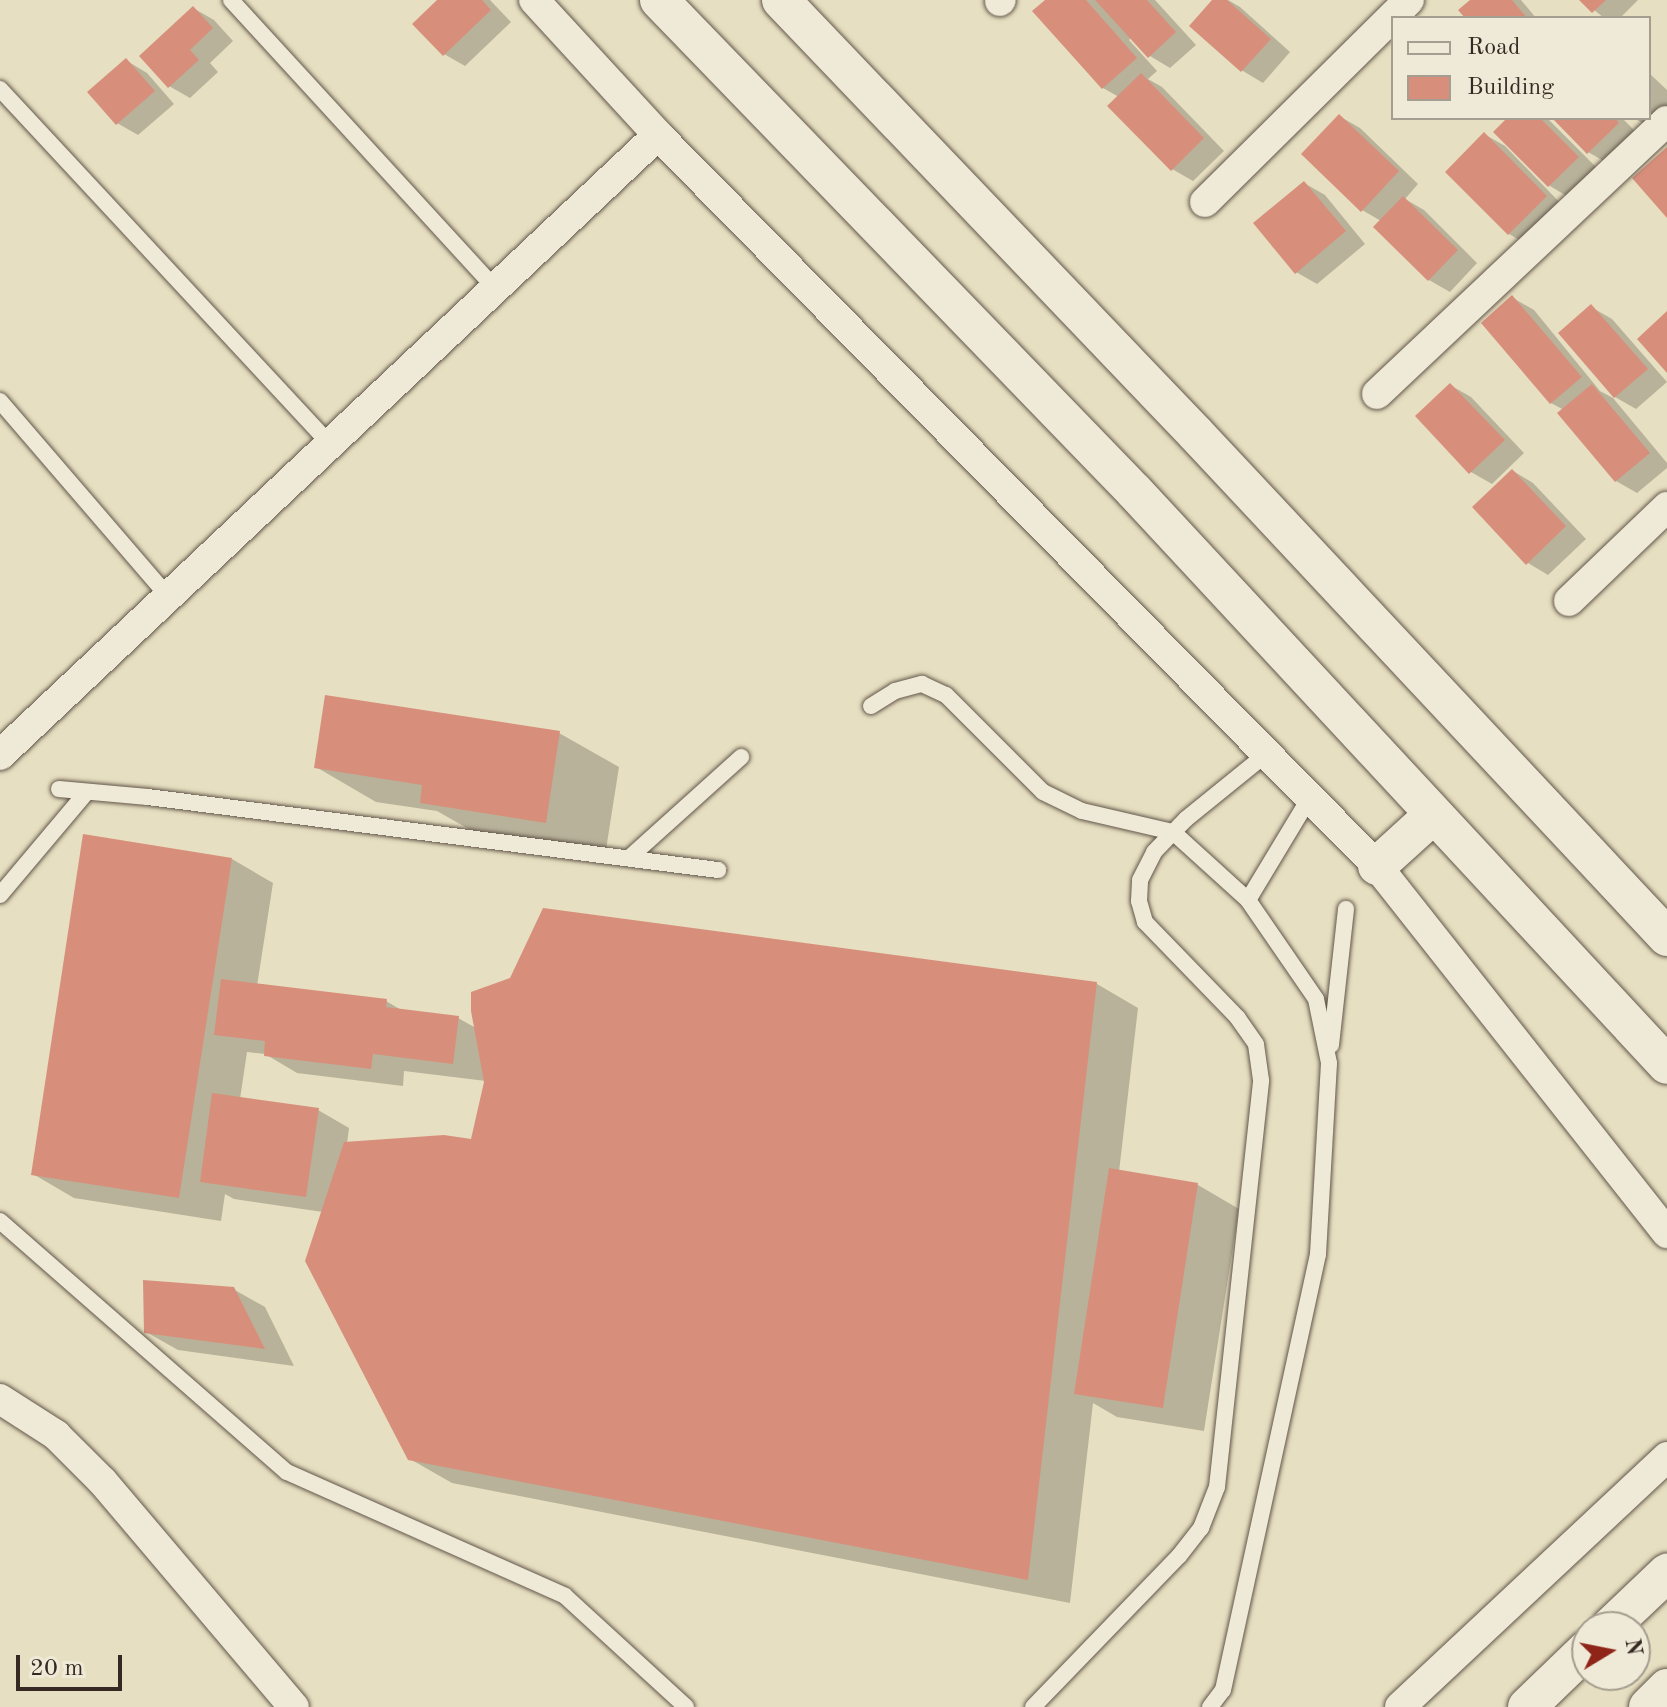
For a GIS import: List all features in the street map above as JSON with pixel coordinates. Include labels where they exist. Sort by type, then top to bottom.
[{"type":"street","points":[[534,0],[658,135],[1377,866],[1667,1233]]},
{"type":"street","points":[[659,0],[1134,491],[1667,1065]]},
{"type":"street","points":[[781,0],[1196,434],[1667,937]]},
{"type":"street","points":[[1393,16],[1409,0]]},
{"type":"street","points":[[1205,202],[1391,18]]},
{"type":"street","points":[[1377,394],[1667,121]]},
{"type":"street","points":[[4,743],[168,596],[658,135]]},
{"type":"street","points":[[1569,601],[1667,507]]},
{"type":"street","points":[[1377,866],[1433,815]]},
{"type":"street","points":[[0,1399],[56,1435],[103,1482],[294,1707]]},
{"type":"street","points":[[1400,1707],[1667,1457]]},
{"type":"street","points":[[1627,1611],[1667,1573]]},
{"type":"street","points":[[1527,1707],[1571,1664]]},
{"type":"street","points":[[1648,1707],[1667,1688]]},
{"type":"lane","points":[[231,0],[495,288]]},
{"type":"lane","points":[[0,89],[330,444]]},
{"type":"lane","points":[[0,401],[168,596]]},
{"type":"lane","points":[[871,706],[895,691],[922,684],[946,695],[1043,792],[1082,811],[1173,832],[1248,900],[1316,999],[1329,1063]]},
{"type":"lane","points":[[1033,1707],[1179,1556],[1201,1528],[1217,1487],[1261,1080],[1256,1044],[1238,1018],[1145,922],[1139,901],[1140,880],[1154,852],[1173,832],[1265,755]]},
{"type":"lane","points":[[629,858],[741,757]]},
{"type":"lane","points":[[59,789],[148,797],[718,870]]},
{"type":"lane","points":[[0,895],[86,793]]},
{"type":"lane","points":[[1248,900],[1309,799]]},
{"type":"lane","points":[[1210,1707],[1223,1690],[1318,1254],[1329,1063],[1346,909]]},
{"type":"lane","points":[[0,1221],[287,1472],[565,1596],[686,1707]]},
{"type":"building","points":[[437,0],[482,0],[491,10],[443,56],[412,24]]},
{"type":"building","points":[[1045,0],[1086,0],[1137,58],[1102,89],[1032,11]]},
{"type":"building","points":[[1095,0],[1147,0],[1176,32],[1148,58]]},
{"type":"building","points":[[1212,0],[1227,0],[1271,39],[1241,72],[1189,26]]},
{"type":"building","points":[[1470,0],[1512,0],[1525,16],[1463,16],[1458,10]]},
{"type":"building","points":[[1579,0],[1606,0],[1592,13]]},
{"type":"building","points":[[193,6],[213,28],[190,50],[199,60],[168,88],[139,56]]},
{"type":"building","points":[[126,58],[155,91],[116,125],[87,92]]},
{"type":"building","points":[[1141,73],[1204,138],[1171,171],[1107,106]]},
{"type":"building","points":[[1339,114],[1399,171],[1361,212],[1301,154]]},
{"type":"building","points":[[1505,120],[1542,120],[1579,157],[1548,187],[1493,132]]},
{"type":"building","points":[[1554,120],[1617,120],[1619,123],[1587,154]]},
{"type":"building","points":[[1484,132],[1547,196],[1508,235],[1445,172]]},
{"type":"building","points":[[1667,147],[1667,218],[1632,178]]},
{"type":"building","points":[[1304,181],[1346,231],[1295,274],[1253,223]]},
{"type":"building","points":[[1403,196],[1458,250],[1428,281],[1373,227]]},
{"type":"building","points":[[1512,295],[1582,377],[1550,404],[1481,323]]},
{"type":"building","points":[[1591,304],[1648,369],[1614,398],[1558,333]]},
{"type":"building","points":[[1667,311],[1667,373],[1637,339]]},
{"type":"building","points":[[1450,383],[1505,440],[1469,474],[1415,416]]},
{"type":"building","points":[[1592,384],[1650,453],[1615,482],[1557,413]]},
{"type":"building","points":[[1512,469],[1566,526],[1526,565],[1472,507]]},
{"type":"building","points":[[325,695],[560,731],[546,823],[420,803],[422,785],[314,768]]},
{"type":"building","points":[[83,834],[232,858],[179,1198],[31,1175]]},
{"type":"building","points":[[543,908],[1097,982],[1028,1580],[408,1460],[305,1261],[344,1142],[444,1135],[471,1139],[484,1082],[471,1011],[471,992],[510,978]]},
{"type":"building","points":[[221,979],[387,999],[386,1007],[459,1016],[453,1064],[373,1054],[371,1069],[264,1056],[265,1041],[214,1035]]},
{"type":"building","points":[[212,1093],[319,1108],[306,1197],[200,1182]]},
{"type":"building","points":[[1109,1168],[1198,1183],[1163,1408],[1074,1394]]},
{"type":"building","points":[[143,1280],[234,1287],[265,1349],[144,1333]]}]
